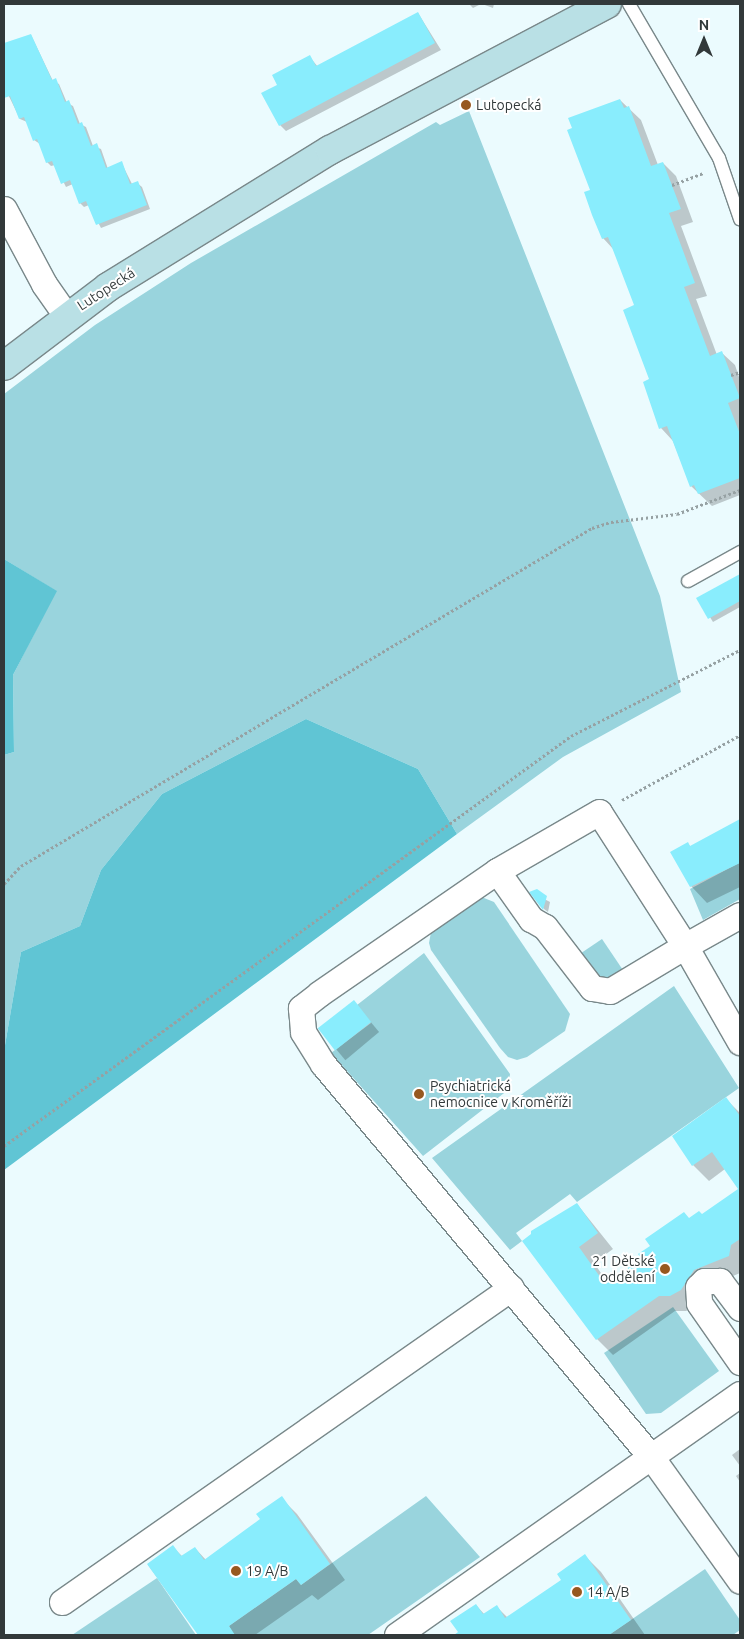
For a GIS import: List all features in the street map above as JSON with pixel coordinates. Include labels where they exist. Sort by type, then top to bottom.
[{"type":"main road","name":"Lutopecká","points":[[4,366],[66,316],[186,237],[330,150],[607,4]]},
{"type":"street","points":[[4,209],[44,284],[66,316]]},
{"type":"street","points":[[740,1042],[685,946],[599,812],[497,871],[302,1008],[303,1032],[324,1064],[652,1458],[740,1582]]},
{"type":"street","points":[[497,871],[530,919],[545,927],[592,988],[610,991],[740,915]]},
{"type":"street","points":[[740,1308],[720,1281],[704,1281],[698,1287],[699,1303],[740,1362]]},
{"type":"street","points":[[62,1602],[511,1288]]},
{"type":"street","points":[[397,1635],[652,1458],[740,1394]]},
{"type":"lane","points":[[629,4],[722,167],[740,219]]},
{"type":"lane","points":[[688,581],[740,552]]},
{"type":"path","points":[[672,185],[722,167]]},
{"type":"path","points":[[731,375],[740,372]]},
{"type":"path","points":[[4,884],[21,866],[592,528],[611,522],[678,514],[740,490]]},
{"type":"path","points":[[4,1146],[571,736],[740,650]]},
{"type":"path","points":[[599,812],[740,735]]},
{"type":"shaded area","points":[[469,111],[660,596],[681,692],[563,757],[457,834],[418,769],[306,719],[162,794],[101,870],[80,926],[21,952],[4,1051],[4,755],[14,752],[13,675],[56,591],[4,559],[4,394],[95,325],[191,263],[436,122],[440,125]]},
{"type":"shaded area","points":[[4,559],[57,591],[13,675],[14,752],[4,755]]},
{"type":"shaded area","points":[[306,719],[418,769],[457,834],[4,1170],[4,1051],[21,952],[80,926],[101,870],[162,794]]},
{"type":"shaded area","points":[[740,859],[740,899],[703,920],[690,889],[739,863]]},
{"type":"shaded area","points":[[479,896],[494,902],[570,1014],[565,1031],[527,1057],[517,1060],[508,1057],[500,1048],[431,950],[429,943],[432,927]]},
{"type":"shaded area","points":[[602,939],[625,973],[600,990],[577,956]]},
{"type":"shaded area","points":[[424,953],[510,1074],[508,1090],[423,1156],[331,1053],[371,1023],[357,1005]]},
{"type":"shaded area","points":[[674,986],[739,1088],[577,1202],[570,1194],[516,1233],[522,1241],[510,1250],[432,1158]]},
{"type":"shaded area","points":[[673,1307],[719,1371],[661,1413],[646,1414],[604,1353]]},
{"type":"shaded area","points":[[426,1496],[480,1557],[368,1635],[227,1635],[232,1631],[229,1626],[296,1579],[301,1585]]},
{"type":"shaded area","points":[[705,1569],[740,1620],[740,1630],[733,1635],[609,1635]]},
{"type":"shaded area","points":[[157,1578],[196,1635],[72,1635]]},
{"type":"building","points":[[418,12],[435,43],[279,126],[261,93],[277,85],[272,75],[310,55],[316,66]]},
{"type":"building","points":[[31,34],[52,80],[56,78],[65,102],[69,100],[78,124],[82,122],[91,146],[97,143],[106,168],[122,161],[130,184],[138,181],[147,205],[96,225],[86,201],[79,204],[70,180],[61,184],[52,161],[46,163],[37,139],[33,141],[24,117],[19,119],[10,96],[4,98],[4,43]]},
{"type":"building","points":[[620,99],[624,108],[629,106],[651,166],[663,162],[681,209],[669,213],[695,283],[684,287],[710,356],[722,351],[740,398],[728,403],[740,434],[740,478],[698,494],[694,485],[690,487],[667,426],[659,429],[643,382],[649,379],[623,310],[634,305],[608,237],[602,239],[592,215],[584,192],[590,190],[567,130],[572,128],[568,118]]},
{"type":"building","points":[[740,574],[740,601],[708,619],[696,598]]},
{"type":"building","points":[[740,819],[740,863],[690,887],[670,852],[688,842],[690,846]]},
{"type":"building","points":[[537,889],[547,896],[543,910],[529,892]]},
{"type":"building","points":[[354,1000],[371,1022],[335,1050],[318,1028]]},
{"type":"building","name":"21 Dětské oddělení","points":[[726,1097],[740,1116],[740,1239],[731,1245],[729,1256],[694,1270],[681,1290],[670,1296],[659,1296],[596,1340],[522,1241],[531,1234],[531,1231],[577,1203],[598,1233],[579,1247],[605,1284],[641,1258],[638,1254],[650,1246],[645,1239],[684,1212],[689,1218],[699,1211],[702,1214],[738,1189],[712,1152],[692,1166],[672,1136]]},
{"type":"building","name":"19 A/B","points":[[282,1496],[330,1564],[301,1585],[296,1579],[229,1626],[235,1635],[198,1635],[147,1564],[173,1545],[181,1556],[195,1547],[204,1560],[260,1519],[256,1514]]},
{"type":"building","name":"14 A/B","points":[[585,1554],[631,1620],[609,1635],[454,1635],[458,1632],[450,1621],[476,1604],[483,1614],[497,1605],[505,1618],[561,1580],[557,1574]]},
{"type":"place","name":"Lutopecká","points":[[466,105]]},
{"type":"place","name":"Psychiatrická nemocnice v Kroměříži","points":[[419,1094]]},
{"type":"place","name":"21 Dětské oddělení","points":[[665,1269]]},
{"type":"place","name":"19 A/B","points":[[236,1571]]},
{"type":"place","name":"14 A/B","points":[[577,1592]]}]
